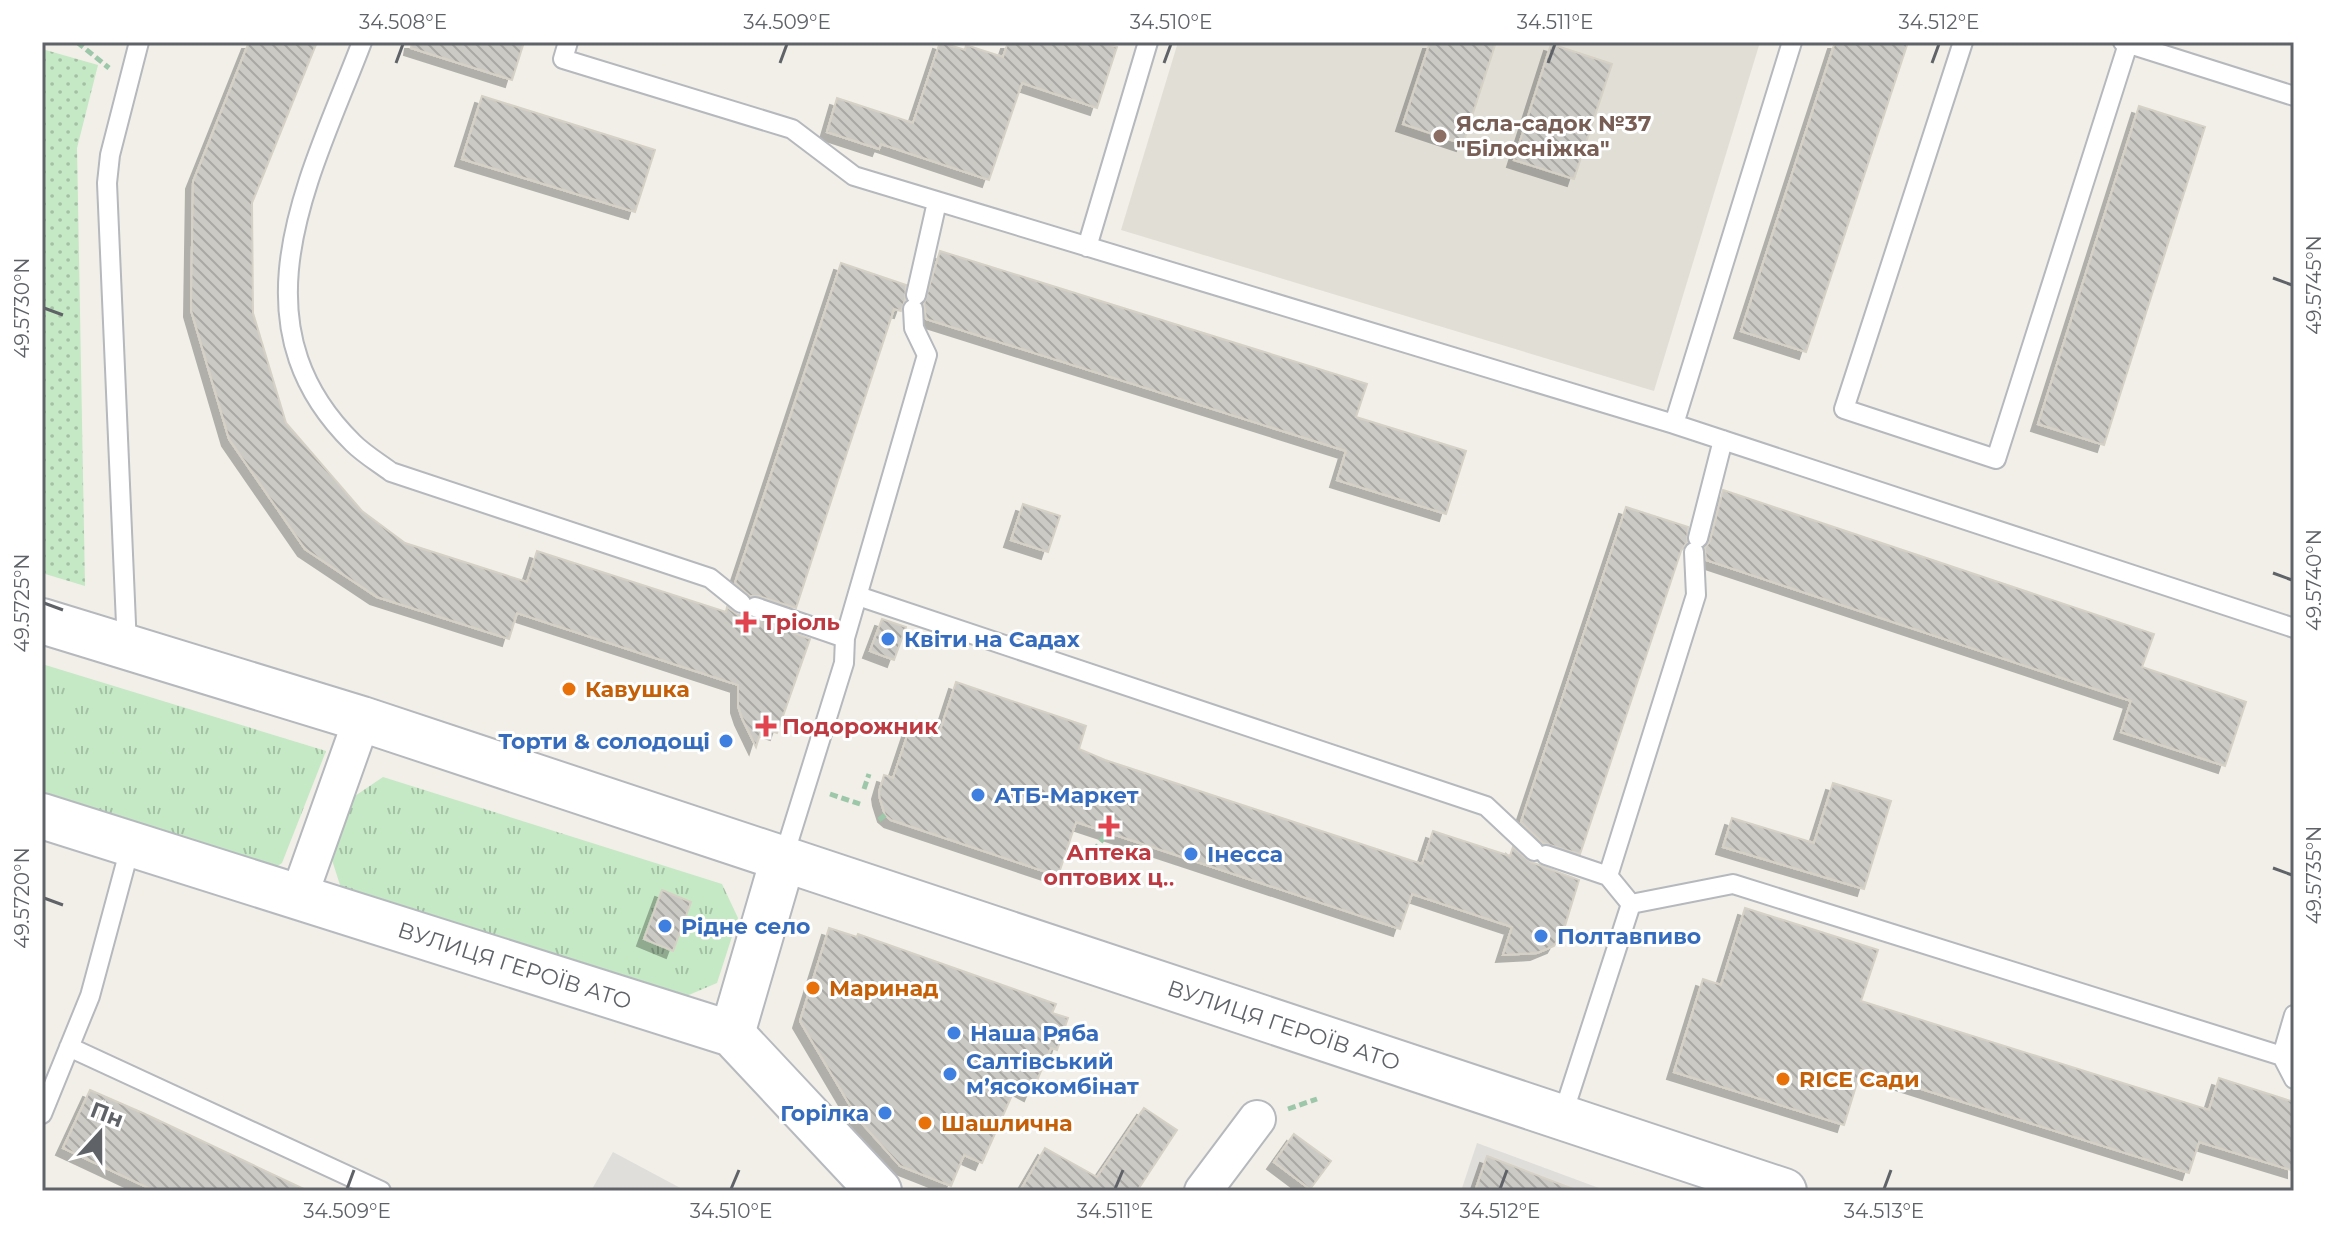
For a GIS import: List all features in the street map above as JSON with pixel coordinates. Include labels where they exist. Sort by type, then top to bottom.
[{"type":"street","name":"ВУЛИЦЯ ГЕРОЇВ АТО","points":[[42,621],[362,719],[1784,1191]]},
{"type":"street","points":[[299,896],[362,719]]},
{"type":"street","name":"ВУЛИЦЯ ГЕРОЇВ АТО","points":[[42,816],[732,1034],[879,1191]]},
{"type":"street","points":[[732,1034],[783,859]]},
{"type":"street","points":[[1203,1191],[1257,1119]]},
{"type":"lane","points":[[362,42],[297,214],[289,264],[288,316],[294,347],[298,362],[323,409],[354,444],[391,472],[710,578],[748,605],[845,638]]},
{"type":"lane","points":[[568,42],[563,59],[792,129],[854,176],[1674,424],[2294,628]]},
{"type":"lane","points":[[1087,247],[1148,42]]},
{"type":"lane","points":[[1674,424],[1792,42]]},
{"type":"lane","points":[[1963,42],[1844,409],[1996,459],[2126,43],[2294,96]]},
{"type":"lane","points":[[127,647],[107,183],[132,44]]},
{"type":"lane","points":[[783,859],[844,663],[845,638],[927,355],[914,328],[915,302],[937,202]]},
{"type":"lane","points":[[1608,876],[1696,595],[1696,545],[1723,440]]},
{"type":"lane","points":[[858,596],[1486,806],[1540,853],[1608,876],[1631,904]]},
{"type":"lane","points":[[42,1114],[90,996],[131,844]]},
{"type":"lane","points":[[1631,904],[1733,884],[2282,1056]]},
{"type":"lane","points":[[1562,1117],[1631,904]]},
{"type":"lane","points":[[2294,1015],[2282,1056],[2294,1079]]},
{"type":"lane","points":[[69,1047],[381,1191]]},
{"type":"path","points":[[77,42],[118,75]]},
{"type":"path","points":[[864,789],[869,774]]},
{"type":"path","points":[[879,820],[885,815]]},
{"type":"path","points":[[1086,861],[1108,832]]},
{"type":"shaded area","name":"Ясла-садок №37 \"Білосніжка\"","points":[[1178,42],[1760,42],[1654,391],[1121,230]]},
{"type":"shaded area","points":[[1477,1143],[1607,1191],[1461,1191]]},
{"type":"shaded area","points":[[613,1152],[686,1191],[591,1191]]},
{"type":"green space","points":[[42,49],[98,65],[77,148],[85,586],[42,573]]},
{"type":"green space","points":[[42,664],[326,751],[282,863],[273,869],[42,795]]},
{"type":"green space","points":[[383,777],[722,884],[738,918],[717,983],[684,997],[341,888],[332,860],[352,798]]},
{"type":"building","points":[[249,42],[317,42],[252,203],[253,313],[286,423],[362,511],[405,543],[527,582],[537,551],[726,612],[727,607],[738,615],[745,614],[810,639],[777,733],[762,728],[756,747],[738,706],[738,685],[517,613],[509,639],[377,597],[305,549],[229,439],[191,310],[193,182]]},
{"type":"building","points":[[412,42],[524,42],[512,80],[411,48]]},
{"type":"building","points":[[940,42],[965,50],[966,45],[1003,57],[1008,42],[1100,42],[1117,47],[1097,108],[1022,83],[989,180],[881,144],[879,149],[827,132],[837,98],[913,123]]},
{"type":"building","points":[[1430,42],[1496,42],[1463,144],[1403,124]]},
{"type":"building","points":[[1835,42],[1908,42],[1806,352],[1741,331]]},
{"type":"building","points":[[1551,44],[1612,64],[1574,179],[1514,160]]},
{"type":"building","points":[[482,96],[655,150],[635,212],[462,159]]},
{"type":"building","points":[[2139,106],[2205,127],[2104,445],[2038,424]]},
{"type":"building","points":[[940,251],[1367,384],[1356,417],[1466,451],[1446,514],[1337,480],[1346,451],[926,319],[924,304]]},
{"type":"building","points":[[841,263],[906,285],[905,300],[901,311],[894,309],[796,608],[750,596],[735,583]]},
{"type":"building","points":[[1723,490],[2154,634],[2142,667],[2246,702],[2225,766],[2121,732],[2131,701],[1706,560],[1705,548],[1710,541]]},
{"type":"building","points":[[1023,504],[1060,516],[1048,552],[1011,540]]},
{"type":"building","points":[[1626,507],[1688,527],[1687,542],[1681,551],[1580,854],[1543,843],[1521,822]]},
{"type":"building","name":"Квіти на Садах","points":[[882,619],[906,627],[894,660],[870,651]]},
{"type":"building","points":[[956,682],[1086,726],[1079,749],[1105,760],[1422,864],[1433,831],[1510,856],[1513,847],[1531,862],[1579,880],[1564,929],[1554,946],[1537,953],[1503,955],[1512,927],[1412,894],[1400,929],[1076,822],[1058,876],[891,820],[885,815],[880,799],[884,775],[893,778],[911,724],[939,734]]},
{"type":"building","points":[[1833,783],[1891,801],[1864,889],[1723,847],[1732,818],[1814,843]]},
{"type":"building","name":"Рідне село","points":[[662,890],[691,902],[673,951],[644,939]]},
{"type":"building","points":[[1745,908],[1878,950],[1861,1001],[2209,1110],[2219,1078],[2294,1102],[2294,1171],[2199,1142],[2189,1173],[1861,1070],[1844,1125],[1674,1072],[1703,979],[1721,985]]},
{"type":"building","points":[[829,928],[857,937],[858,934],[1056,1004],[1052,1013],[1068,1018],[1057,1050],[1051,1048],[1031,1094],[1016,1086],[982,1163],[964,1155],[951,1186],[900,1166],[858,1119],[800,1021]]},
{"type":"building","points":[[90,1090],[308,1191],[155,1191],[63,1148]]},
{"type":"building","points":[[1144,1108],[1177,1130],[1137,1191],[1020,1191],[1045,1148],[1097,1177]]},
{"type":"building","points":[[1294,1134],[1331,1161],[1310,1189],[1274,1162]]},
{"type":"building","points":[[1487,1156],[1573,1189],[1573,1191],[1475,1191]]},
{"type":"place","name":"Ясла-садок №37 \"Білосніжка\"","points":[[1440,136]]},
{"type":"place","name":"Тріоль","points":[[746,622]]},
{"type":"place","name":"Квіти на Садах","points":[[888,639]]},
{"type":"place","name":"Кавушка","points":[[569,689]]},
{"type":"place","name":"Подорожник","points":[[766,726]]},
{"type":"place","name":"Торти & солодощі","points":[[726,741]]},
{"type":"place","name":"АТБ-Маркет","points":[[978,795]]},
{"type":"place","name":"Аптека оптових ц‥","points":[[1109,826]]},
{"type":"place","name":"Інесса","points":[[1191,854]]},
{"type":"place","name":"Рідне село","points":[[665,926]]},
{"type":"place","name":"Полтавпиво","points":[[1541,936]]},
{"type":"place","name":"Маринад","points":[[813,988]]},
{"type":"place","name":"Наша Ряба","points":[[954,1033]]},
{"type":"place","name":"Салтівський мʼясокомбінат","points":[[950,1074]]},
{"type":"place","name":"RICE Сади","points":[[1783,1079]]},
{"type":"place","name":"Горілка","points":[[885,1113]]},
{"type":"place","name":"Шашлична","points":[[925,1123]]}]
